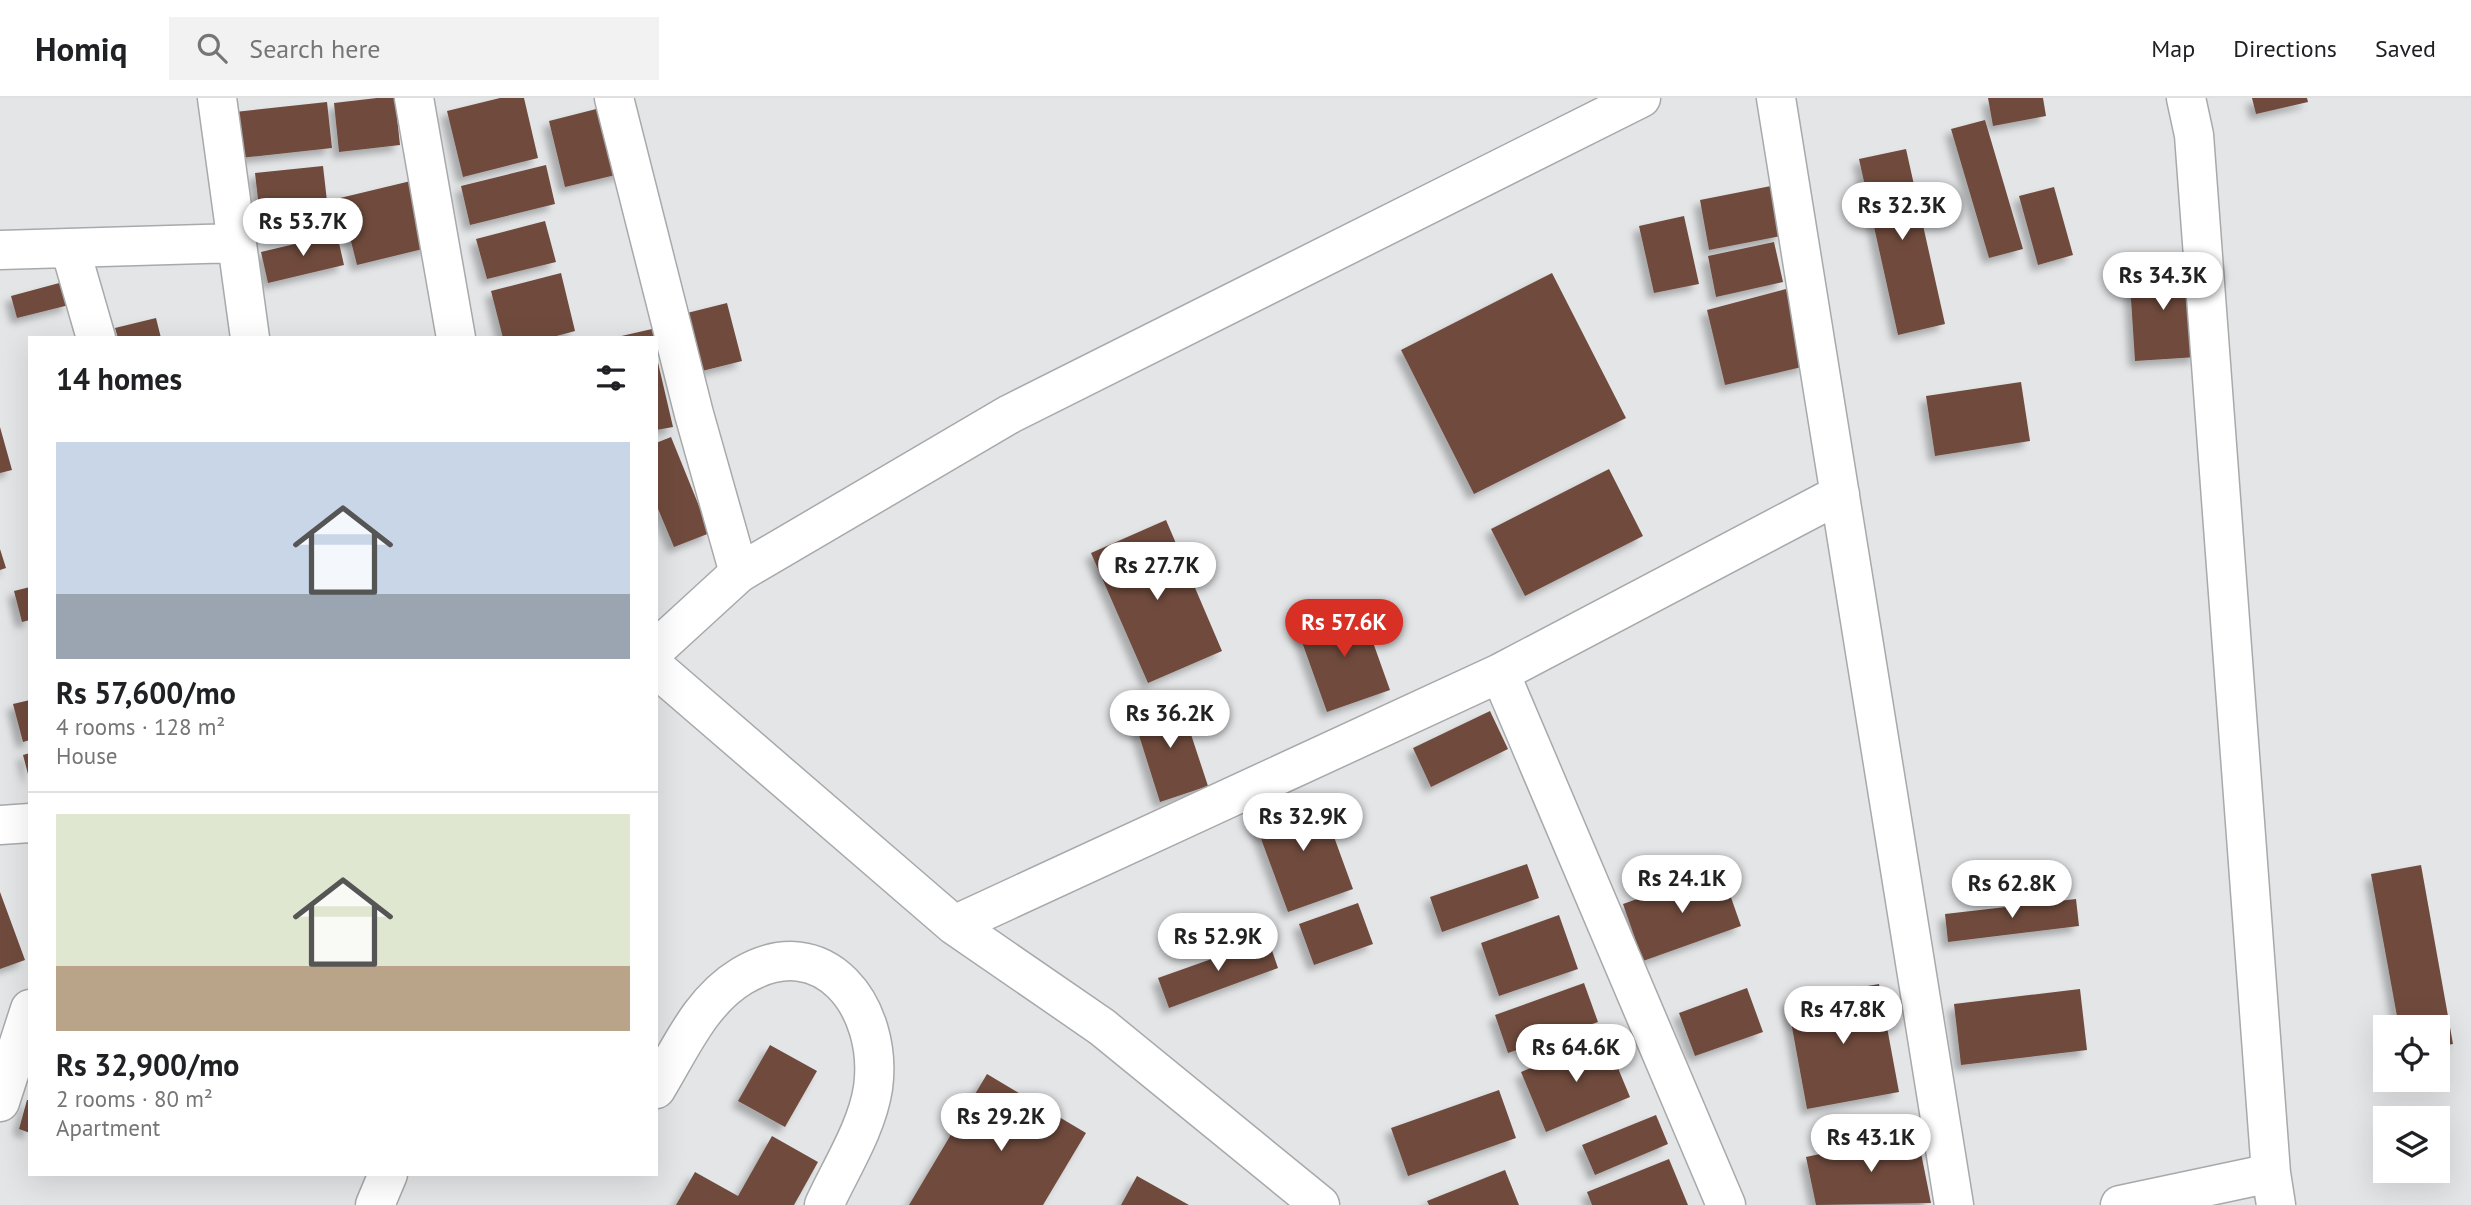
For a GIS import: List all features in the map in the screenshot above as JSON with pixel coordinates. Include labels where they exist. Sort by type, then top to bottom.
[{"type":"street","points":[[217,98],[250,336]]},
{"type":"street","points":[[414,98],[457,336]]},
{"type":"street","points":[[614,98],[694,414],[739,573]]},
{"type":"street","points":[[658,647],[739,573],[1010,414],[1641,98]]},
{"type":"street","points":[[1776,98],[1954,1205]]},
{"type":"street","points":[[2120,1205],[2274,1189],[2194,135],[2186,98]]},
{"type":"street","points":[[0,250],[237,243]]},
{"type":"street","points":[[71,248],[95,336]]},
{"type":"street","points":[[954,925],[1500,673],[1840,494]]},
{"type":"street","points":[[658,670],[954,925],[1102,1027],[1320,1205]]},
{"type":"street","points":[[1500,673],[1726,1205]]},
{"type":"street","points":[[0,825],[28,823]]},
{"type":"street","points":[[658,1086],[710,1001],[742,976],[778,960],[819,965],[844,982],[863,1012],[873,1053],[873,1087],[866,1115],[824,1205]]},
{"type":"street","points":[[0,1102],[28,1015]]},
{"type":"street","points":[[375,1205],[387,1176]]},
{"type":"building","points":[[395,98],[400,145],[339,152],[334,103]]},
{"type":"building","points":[[500,98],[524,98],[538,158],[463,177],[447,111]]},
{"type":"building","points":[[1988,98],[2043,98],[2046,116],[1993,126]]},
{"type":"building","points":[[2252,98],[2307,98],[2308,102],[2256,114]]},
{"type":"building","points":[[327,102],[332,148],[240,158],[235,112]]},
{"type":"building","points":[[612,105],[628,172],[565,187],[549,121]]},
{"type":"building","points":[[1985,120],[2023,249],[1989,258],[1951,129]]},
{"type":"building","points":[[1906,149],[1945,324],[1898,335],[1859,159]]},
{"type":"building","points":[[546,165],[555,204],[470,225],[461,186]]},
{"type":"building","points":[[323,166],[329,219],[261,226],[255,173]]},
{"type":"building","points":[[415,180],[431,247],[357,265],[340,198]]},
{"type":"building","points":[[1771,186],[1781,236],[1709,250],[1700,200]]},
{"type":"building","points":[[2054,187],[2073,255],[2038,265],[2019,196]]},
{"type":"building","points":[[1684,216],[1699,284],[1654,293],[1639,226]]},
{"type":"building","points":[[545,221],[556,262],[487,279],[476,239]]},
{"type":"building","points":[[337,234],[344,265],[268,283],[261,252]]},
{"type":"building","points":[[1774,242],[1783,282],[1716,297],[1708,256]]},
{"type":"building","points":[[2191,264],[2197,357],[2135,361],[2129,268]]},
{"type":"building","points":[[561,273],[575,331],[556,336],[502,336],[491,291]]},
{"type":"building","points":[[1552,273],[1626,418],[1474,494],[1401,350]]},
{"type":"building","points":[[63,282],[69,305],[17,318],[11,296]]},
{"type":"building","points":[[1786,289],[1806,366],[1725,385],[1707,310]]},
{"type":"building","points":[[727,303],[742,361],[702,371],[687,313]]},
{"type":"building","points":[[156,318],[160,336],[117,336],[115,328]]},
{"type":"building","points":[[652,329],[654,336],[621,336]]},
{"type":"building","points":[[658,363],[673,427],[658,430]]},
{"type":"building","points":[[2021,382],[2030,441],[1935,456],[1926,396]]},
{"type":"building","points":[[0,427],[12,470],[0,473]]},
{"type":"building","points":[[671,437],[710,533],[674,547],[658,509],[658,442]]},
{"type":"building","points":[[1609,469],[1643,536],[1525,596],[1491,529]]},
{"type":"building","points":[[1166,520],[1222,651],[1148,683],[1091,553]]},
{"type":"building","points":[[0,549],[6,568],[0,570]]},
{"type":"building","points":[[28,588],[28,620],[22,622],[14,591]]},
{"type":"building","points":[[1360,606],[1390,690],[1327,712],[1297,628]]},
{"type":"building","points":[[1179,698],[1208,786],[1160,802],[1132,713]]},
{"type":"building","points":[[28,700],[28,741],[23,742],[13,704]]},
{"type":"building","points":[[1490,711],[1508,749],[1431,787],[1413,748]]},
{"type":"building","points":[[28,754],[28,774],[23,755]]},
{"type":"building","points":[[1318,793],[1353,889],[1288,912],[1253,817]]},
{"type":"building","points":[[1527,864],[1539,898],[1442,932],[1430,897]]},
{"type":"building","points":[[2421,865],[2448,1015],[2397,1015],[2371,874]]},
{"type":"building","points":[[1721,869],[1741,926],[1643,961],[1623,904]]},
{"type":"building","points":[[0,892],[25,960],[0,969]]},
{"type":"building","points":[[2076,899],[2079,926],[1948,942],[1945,914]]},
{"type":"building","points":[[1358,903],[1373,944],[1314,965],[1299,924]]},
{"type":"building","points":[[1559,915],[1578,969],[1499,996],[1481,943]]},
{"type":"building","points":[[1268,939],[1278,968],[1169,1008],[1158,978]]},
{"type":"building","points":[[1584,983],[1598,1022],[1508,1053],[1495,1015]]},
{"type":"building","points":[[1879,984],[1899,1092],[1807,1109],[1787,1000]]},
{"type":"building","points":[[1747,988],[1763,1032],[1695,1056],[1679,1013]]},
{"type":"building","points":[[2080,989],[2087,1050],[1961,1065],[1954,1004]]},
{"type":"building","points":[[1605,1037],[1630,1097],[1546,1132],[1521,1072]]},
{"type":"building","points":[[770,1045],[817,1071],[785,1127],[738,1101]]},
{"type":"building","points":[[987,1074],[1086,1133],[1043,1205],[909,1205]]},
{"type":"building","points":[[1499,1090],[1516,1138],[1408,1176],[1391,1128]]},
{"type":"building","points":[[27,1100],[28,1100],[28,1132],[19,1129]]},
{"type":"building","points":[[1656,1115],[1668,1144],[1595,1175],[1582,1145]]},
{"type":"building","points":[[1917,1133],[1931,1203],[1816,1205],[1806,1157]]},
{"type":"building","points":[[772,1136],[818,1162],[794,1205],[676,1205],[695,1172],[738,1196]]},
{"type":"building","points":[[1669,1159],[1688,1205],[1592,1205],[1587,1192]]},
{"type":"building","points":[[1505,1170],[1519,1205],[1429,1205],[1427,1201]]},
{"type":"building","points":[[1137,1176],[1189,1205],[1121,1205]]}]
